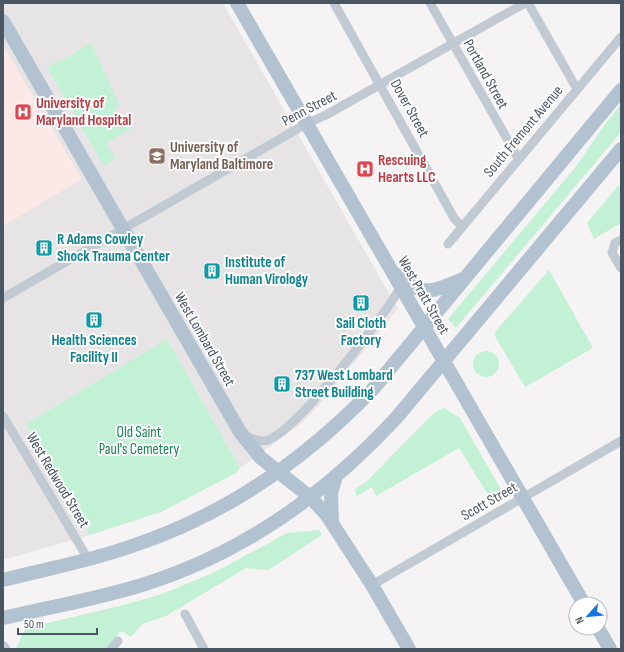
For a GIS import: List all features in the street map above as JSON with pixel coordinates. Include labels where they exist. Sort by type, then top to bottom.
[{"type":"main road","name":"West Pratt Street","points":[[237,3],[400,288],[579,596]]},
{"type":"main road","name":"West Lombard Street","points":[[3,21],[240,432],[260,457],[310,497],[332,522],[372,585],[409,649]]},
{"type":"main road","points":[[3,580],[133,546],[194,522],[227,506],[310,449],[353,410],[466,278],[621,90]]},
{"type":"main road","points":[[3,618],[106,595],[173,574],[246,540],[282,518],[310,497],[378,438],[621,149]]},
{"type":"main road","points":[[390,270],[418,290],[439,289],[466,278]]},
{"type":"main road","points":[[332,522],[331,493],[336,476]]},
{"type":"main road","points":[[603,636],[610,649]]},
{"type":"street","name":"Dover Street","points":[[334,3],[454,218],[462,227]]},
{"type":"street","name":"Portland Street","points":[[430,3],[518,158]]},
{"type":"street","name":"Penn Street","points":[[3,298],[306,124],[326,116],[525,3]]},
{"type":"street","points":[[528,3],[577,89]]},
{"type":"street","name":"South Fremont Avenue","points":[[448,244],[518,158],[621,37]]},
{"type":"street","points":[[621,240],[615,243],[612,253],[621,268]]},
{"type":"street","points":[[240,432],[254,440],[265,440],[275,436],[296,419],[388,309],[400,288]]},
{"type":"street","name":"West Redwood Street","points":[[3,416],[88,559]]},
{"type":"street","name":"Scott Street","points":[[372,585],[621,441]]},
{"type":"street","points":[[185,614],[204,649]]},
{"type":"street","points":[[111,649],[118,641]]},
{"type":"shaded area","name":"University of Maryland Baltimore","points":[[3,3],[223,3],[398,309],[321,403],[302,423],[240,468],[167,339],[26,424],[90,535],[3,560]]},
{"type":"shaded area","name":"University of Maryland Hospital","points":[[3,45],[82,179],[3,226]]},
{"type":"green space","points":[[91,43],[119,104],[115,111],[122,122],[133,128],[106,143],[115,159],[104,166],[47,67],[75,54],[76,51]]},
{"type":"green space","points":[[621,105],[621,132],[456,328],[448,319],[574,169],[606,123]]},
{"type":"green space","points":[[618,186],[621,186],[621,223],[594,239],[587,223]]},
{"type":"green space","points":[[549,270],[593,348],[525,387],[496,338],[495,332]]},
{"type":"green space","name":"Old Saint Paul's Cemetery","points":[[167,339],[240,468],[236,473],[161,512],[90,535],[26,424]]},
{"type":"green space","points":[[486,351],[495,355],[499,364],[495,373],[486,377],[477,373],[473,364],[477,355]]},
{"type":"green space","points":[[444,408],[460,418],[502,491],[490,498],[459,448],[376,496],[372,487],[357,496],[354,490],[366,482],[434,413]]},
{"type":"green space","points":[[319,530],[322,535],[268,570],[246,568],[166,616],[142,624],[131,637],[121,631],[106,649],[16,648],[26,628],[124,605],[162,594],[215,572],[287,533]]},
{"type":"place","name":"University of Maryland Hospital","points":[[23,112]]},
{"type":"place","name":"University of Maryland Baltimore","points":[[157,156]]},
{"type":"place","name":"Rescuing Hearts LLC","points":[[365,169]]},
{"type":"place","name":"R Adams Cowley Shock Trauma Center","points":[[44,248]]},
{"type":"place","name":"Institute of Human Virology","points":[[212,271]]},
{"type":"place","name":"Sail Cloth Factory","points":[[361,303]]},
{"type":"place","name":"Health Sciences Facility II","points":[[94,320]]},
{"type":"place","name":"737 West Lombard Street Building","points":[[282,384]]}]
